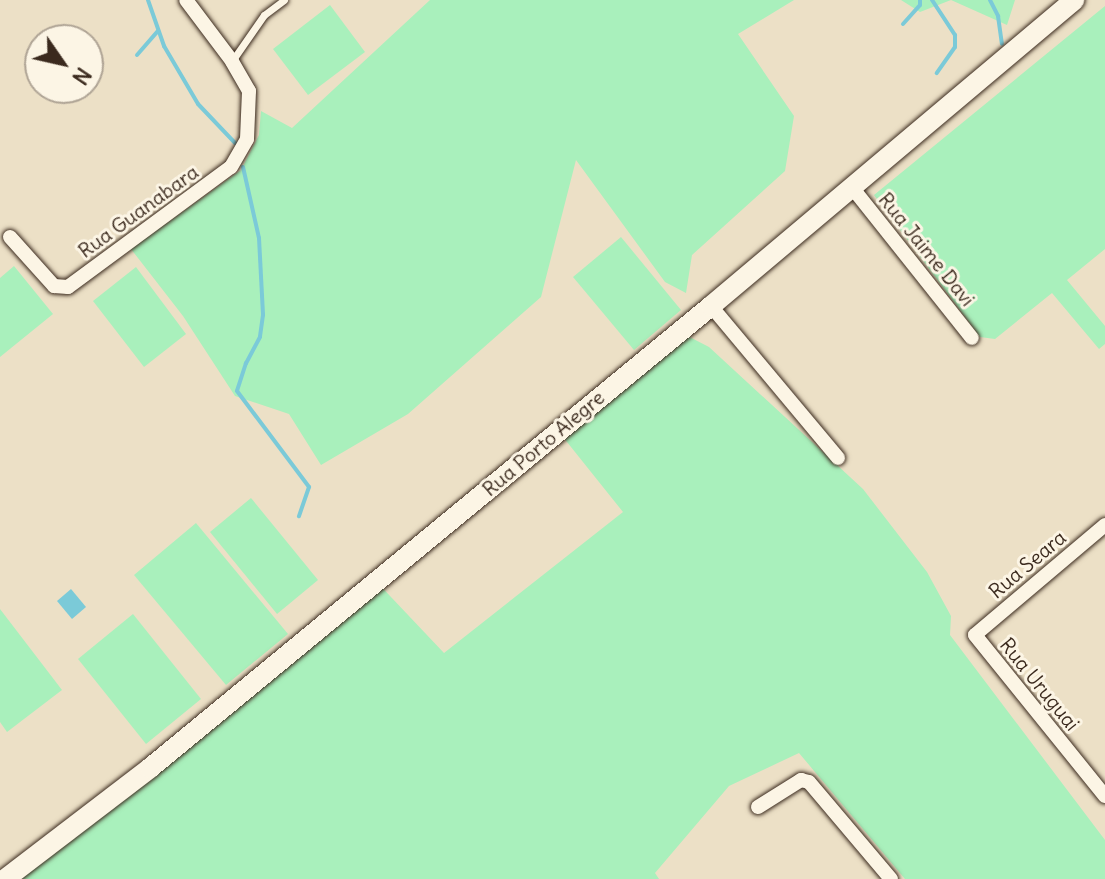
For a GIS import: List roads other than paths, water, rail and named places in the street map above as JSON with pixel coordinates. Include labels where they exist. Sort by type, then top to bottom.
[{"type":"street","points":[[186,0],[232,61]]},
{"type":"street","name":"Rua Porto Alegre","points":[[5,879],[150,768],[711,306],[1074,0]]},
{"type":"street","name":"Rua Guanabara","points":[[10,237],[54,286],[68,287],[231,167],[247,139],[249,91],[232,61]]},
{"type":"street","name":"Rua Jaime Davi","points":[[851,186],[972,338]]},
{"type":"street","points":[[711,306],[838,458]]},
{"type":"street","name":"Rua Seara","points":[[975,635],[1105,525]]},
{"type":"street","name":"Rua Uruguai","points":[[975,635],[1099,778],[1105,796]]},
{"type":"street","points":[[758,807],[801,780],[809,782],[891,879]]},
{"type":"lane","points":[[232,61],[264,15],[284,0]]},
{"type":"water","points":[[71,589],[86,607],[72,619],[57,601]]},
{"type":"waterway","points":[[148,0],[164,46],[198,104],[235,143]]},
{"type":"waterway","points":[[903,24],[920,5],[920,0]]},
{"type":"waterway","points":[[932,0],[955,35],[955,47],[937,73]]},
{"type":"waterway","points":[[990,0],[998,16],[1002,44]]},
{"type":"waterway","points":[[137,55],[158,31]]},
{"type":"waterway","points":[[243,167],[259,238],[263,315],[260,337],[246,363],[237,391],[309,487],[299,516]]}]
